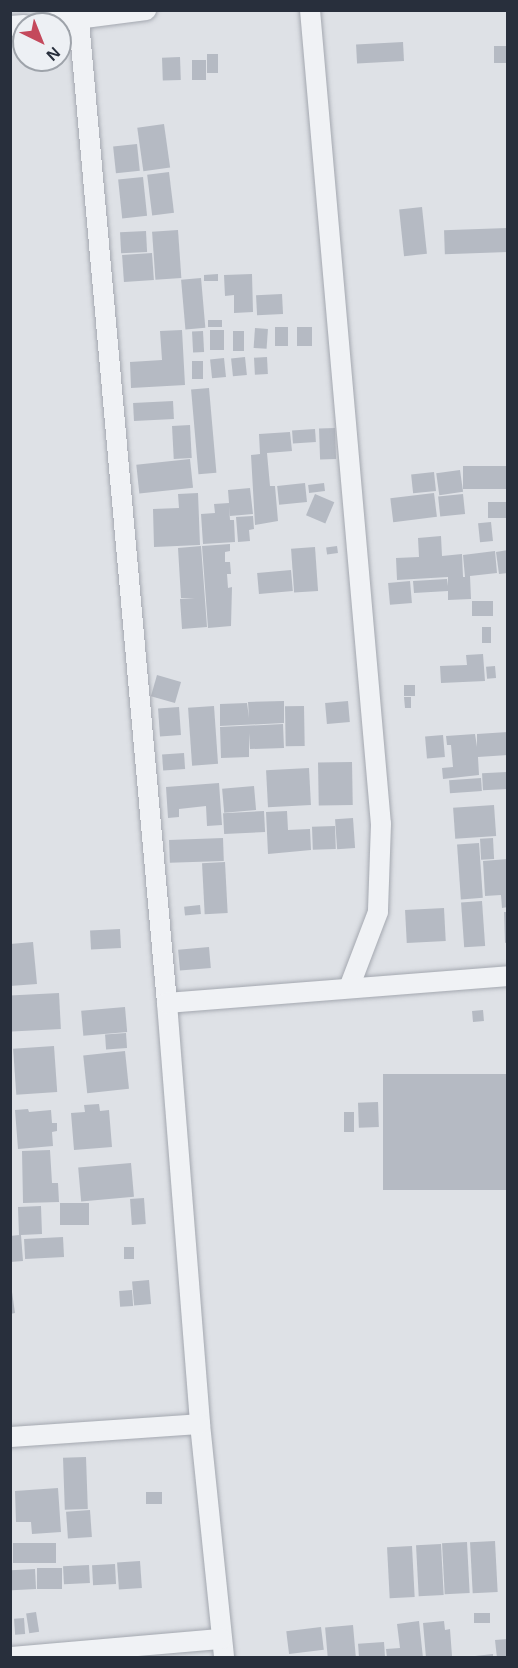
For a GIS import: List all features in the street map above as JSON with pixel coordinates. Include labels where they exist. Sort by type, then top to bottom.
[{"type":"street","points":[[10,1657],[223,1648],[200,1424],[167,1003],[78,16],[146,10]]},
{"type":"street","points":[[310,10],[381,824],[378,912],[349,988]]},
{"type":"street","points":[[167,1003],[507,976]]},
{"type":"street","points":[[10,1437],[200,1424]]},
{"type":"building","points":[[403,42],[404,61],[357,63],[356,44]]},
{"type":"building","points":[[494,46],[508,46],[508,63],[494,63]]},
{"type":"building","points":[[207,54],[218,54],[218,73],[207,73]]},
{"type":"building","points":[[180,57],[181,80],[163,81],[162,58]]},
{"type":"building","points":[[192,60],[206,60],[206,80],[192,80]]},
{"type":"building","points":[[164,124],[170,168],[143,171],[137,128]]},
{"type":"building","points":[[137,144],[140,171],[116,173],[113,147]]},
{"type":"building","points":[[169,172],[174,213],[152,215],[147,175]]},
{"type":"building","points":[[143,177],[147,216],[122,218],[118,180]]},
{"type":"building","points":[[422,207],[427,254],[404,256],[399,209]]},
{"type":"building","points":[[507,228],[508,252],[445,254],[444,230]]},
{"type":"building","points":[[178,230],[181,278],[155,280],[152,232]]},
{"type":"building","points":[[146,231],[147,252],[121,253],[120,232]]},
{"type":"building","points":[[152,253],[154,280],[124,282],[122,255]]},
{"type":"building","points":[[218,274],[218,281],[204,281],[204,275]]},
{"type":"building","points":[[252,274],[253,312],[234,313],[234,295],[225,296],[224,275]]},
{"type":"building","points":[[201,278],[205,328],[185,330],[181,280]]},
{"type":"building","points":[[282,294],[283,314],[257,315],[256,295]]},
{"type":"building","points":[[208,320],[222,320],[222,327],[208,327]]},
{"type":"building","points":[[275,327],[288,327],[288,346],[275,346]]},
{"type":"building","points":[[297,327],[312,327],[312,346],[297,346]]},
{"type":"building","points":[[255,328],[268,329],[267,349],[254,348]]},
{"type":"building","points":[[182,330],[185,385],[131,388],[130,362],[162,360],[160,331]]},
{"type":"building","points":[[210,330],[224,330],[224,350],[210,350]]},
{"type":"building","points":[[203,331],[204,352],[193,353],[192,332]]},
{"type":"building","points":[[233,331],[244,331],[244,351],[233,351]]},
{"type":"building","points":[[245,357],[247,375],[233,376],[231,358]]},
{"type":"building","points":[[267,357],[268,374],[255,375],[254,358]]},
{"type":"building","points":[[224,358],[226,377],[212,378],[210,359]]},
{"type":"building","points":[[192,361],[203,361],[203,379],[192,379]]},
{"type":"building","points":[[209,388],[216,473],[198,474],[191,390]]},
{"type":"building","points":[[173,401],[174,419],[134,421],[133,403]]},
{"type":"building","points":[[190,425],[192,458],[174,459],[172,426]]},
{"type":"building","points":[[335,428],[336,459],[320,460],[319,429]]},
{"type":"building","points":[[315,429],[316,442],[293,444],[292,431]]},
{"type":"building","points":[[290,432],[292,451],[267,453],[270,486],[275,486],[278,521],[255,525],[251,455],[260,454],[259,434]]},
{"type":"building","points":[[190,459],[193,488],[139,493],[136,465]]},
{"type":"building","points":[[463,466],[508,466],[508,489],[463,489]]},
{"type":"building","points":[[460,470],[463,492],[439,495],[436,473]]},
{"type":"building","points":[[434,472],[436,491],[413,493],[411,474]]},
{"type":"building","points":[[305,483],[307,502],[279,505],[277,486]]},
{"type":"building","points":[[324,483],[325,491],[309,493],[308,485]]},
{"type":"building","points":[[250,488],[253,514],[230,516],[229,506],[230,520],[234,520],[235,542],[203,544],[201,514],[215,513],[214,504],[229,503],[228,490]]},
{"type":"building","points":[[198,493],[200,545],[154,547],[153,509],[179,508],[178,494]]},
{"type":"building","points":[[434,493],[437,517],[393,522],[390,498]]},
{"type":"building","points":[[315,494],[334,502],[325,523],[306,515]]},
{"type":"building","points":[[463,494],[465,514],[440,517],[438,497]]},
{"type":"building","points":[[488,502],[508,502],[508,518],[488,518]]},
{"type":"building","points":[[253,516],[254,529],[249,530],[250,541],[238,542],[236,517]]},
{"type":"building","points":[[491,522],[493,541],[480,542],[478,523]]},
{"type":"building","points":[[441,536],[442,556],[462,554],[463,577],[465,577],[463,555],[495,551],[497,573],[470,576],[471,599],[448,600],[448,591],[414,593],[413,581],[447,579],[448,586],[448,577],[397,580],[396,558],[419,557],[418,538]]},
{"type":"building","points":[[230,544],[230,551],[225,552],[225,562],[230,562],[231,574],[227,574],[228,588],[232,587],[231,626],[208,628],[202,546]]},
{"type":"building","points":[[201,546],[207,627],[182,629],[180,599],[195,598],[181,598],[178,548]]},
{"type":"building","points":[[337,546],[338,553],[327,554],[326,548]]},
{"type":"building","points":[[315,547],[318,591],[294,593],[291,549]]},
{"type":"building","points":[[508,550],[508,573],[499,574],[496,552]]},
{"type":"building","points":[[291,570],[293,591],[259,594],[257,573]]},
{"type":"building","points":[[410,581],[412,603],[390,605],[388,583]]},
{"type":"building","points":[[472,601],[493,601],[493,616],[472,616]]},
{"type":"building","points":[[482,627],[491,627],[491,643],[482,643]]},
{"type":"building","points":[[483,654],[485,681],[441,683],[440,666],[467,665],[466,655]]},
{"type":"building","points":[[495,666],[496,678],[487,679],[486,667]]},
{"type":"building","points":[[157,675],[181,682],[175,703],[151,696]]},
{"type":"building","points":[[404,685],[415,685],[415,696],[404,696]]},
{"type":"building","points":[[404,697],[411,697],[411,708],[405,708]]},
{"type":"building","points":[[284,701],[284,723],[220,726],[220,704],[247,703],[249,718],[248,702]]},
{"type":"building","points":[[348,701],[350,722],[327,724],[325,703]]},
{"type":"building","points":[[214,706],[218,764],[192,766],[188,708]]},
{"type":"building","points":[[285,706],[304,706],[305,746],[286,746]]},
{"type":"building","points":[[179,707],[181,735],[160,736],[158,708]]},
{"type":"building","points":[[283,724],[284,748],[250,749],[249,733],[249,757],[221,758],[220,727]]},
{"type":"building","points":[[508,732],[508,755],[478,757],[479,775],[443,779],[442,768],[453,767],[451,745],[447,745],[446,736],[475,734],[477,747],[477,734]]},
{"type":"building","points":[[443,735],[445,757],[427,758],[425,737]]},
{"type":"building","points":[[184,753],[185,769],[163,770],[162,755]]},
{"type":"building","points":[[352,762],[353,805],[319,806],[318,763]]},
{"type":"building","points":[[309,768],[311,805],[268,807],[266,770]]},
{"type":"building","points":[[507,772],[508,789],[483,790],[482,773]]},
{"type":"building","points":[[481,778],[482,791],[450,793],[449,780]]},
{"type":"building","points":[[219,783],[222,825],[207,826],[206,806],[179,809],[179,817],[168,818],[166,787]]},
{"type":"building","points":[[254,786],[256,810],[224,813],[222,789]]},
{"type":"building","points":[[494,805],[496,836],[455,839],[453,808]]},
{"type":"building","points":[[264,811],[265,832],[224,834],[223,813]]},
{"type":"building","points":[[287,811],[288,830],[310,829],[311,850],[268,854],[266,812]]},
{"type":"building","points":[[353,818],[355,848],[337,849],[335,819]]},
{"type":"building","points":[[335,826],[336,849],[313,850],[312,827]]},
{"type":"building","points":[[223,838],[224,861],[170,863],[169,840]]},
{"type":"building","points":[[493,838],[494,859],[481,860],[480,839]]},
{"type":"building","points":[[479,843],[483,898],[461,899],[457,845]]},
{"type":"building","points":[[508,859],[508,907],[502,908],[501,895],[485,896],[483,861]]},
{"type":"building","points":[[225,862],[228,913],[205,914],[202,863]]},
{"type":"building","points":[[482,901],[485,946],[464,947],[461,902]]},
{"type":"building","points":[[200,905],[201,914],[185,916],[184,907]]},
{"type":"building","points":[[444,908],[446,941],[407,943],[405,910]]},
{"type":"building","points":[[504,912],[508,912],[508,942],[505,943]]},
{"type":"building","points":[[120,929],[121,948],[91,950],[90,931]]},
{"type":"building","points":[[33,942],[37,984],[10,986],[10,944]]},
{"type":"building","points":[[209,947],[211,968],[180,971],[178,950]]},
{"type":"building","points":[[59,993],[61,1029],[12,1032],[10,996]]},
{"type":"building","points":[[125,1007],[127,1032],[83,1036],[81,1011]]},
{"type":"building","points":[[483,1010],[484,1021],[473,1022],[472,1011]]},
{"type":"building","points":[[126,1033],[127,1048],[106,1049],[105,1034]]},
{"type":"building","points":[[54,1046],[57,1092],[16,1095],[13,1049]]},
{"type":"building","points":[[125,1051],[129,1089],[87,1093],[83,1055]]},
{"type":"building","points":[[383,1074],[508,1074],[508,1190],[383,1190]]},
{"type":"building","points":[[378,1102],[379,1127],[359,1128],[358,1103]]},
{"type":"building","points":[[99,1104],[100,1111],[109,1110],[112,1147],[74,1150],[71,1113],[85,1112],[84,1105]]},
{"type":"building","points":[[28,1109],[29,1112],[51,1110],[52,1123],[57,1123],[57,1131],[52,1132],[53,1146],[18,1149],[15,1110]]},
{"type":"building","points":[[344,1112],[354,1112],[354,1132],[344,1132]]},
{"type":"building","points":[[50,1150],[52,1183],[58,1183],[59,1202],[23,1203],[22,1151]]},
{"type":"building","points":[[131,1163],[134,1197],[81,1201],[78,1168]]},
{"type":"building","points":[[144,1198],[146,1224],[132,1225],[130,1199]]},
{"type":"building","points":[[60,1203],[89,1203],[89,1225],[60,1225]]},
{"type":"building","points":[[41,1206],[42,1234],[21,1235],[23,1261],[10,1262],[10,1236],[19,1235],[18,1207]]},
{"type":"building","points":[[63,1237],[64,1257],[25,1259],[24,1239]]},
{"type":"building","points":[[124,1247],[134,1247],[134,1259],[124,1259]]},
{"type":"building","points":[[10,1278],[15,1313],[10,1314]]},
{"type":"building","points":[[149,1280],[151,1304],[134,1305],[132,1281]]},
{"type":"building","points":[[132,1290],[133,1306],[120,1307],[119,1291]]},
{"type":"building","points":[[86,1457],[88,1509],[65,1510],[63,1458]]},
{"type":"building","points":[[58,1488],[61,1532],[32,1534],[31,1522],[16,1522],[15,1491]]},
{"type":"building","points":[[146,1492],[162,1492],[162,1504],[146,1504]]},
{"type":"building","points":[[90,1510],[92,1537],[68,1539],[66,1512]]},
{"type":"building","points":[[495,1541],[498,1592],[473,1593],[470,1542]]},
{"type":"building","points":[[467,1542],[470,1593],[445,1594],[442,1543]]},
{"type":"building","points":[[13,1543],[56,1543],[56,1563],[13,1563]]},
{"type":"building","points":[[441,1544],[444,1595],[419,1596],[416,1545]]},
{"type":"building","points":[[412,1546],[415,1597],[390,1598],[387,1547]]},
{"type":"building","points":[[140,1561],[142,1588],[119,1590],[117,1563]]},
{"type":"building","points":[[115,1564],[116,1584],[93,1585],[92,1565]]},
{"type":"building","points":[[89,1565],[90,1583],[64,1584],[63,1566]]},
{"type":"building","points":[[37,1568],[62,1568],[62,1589],[37,1589]]},
{"type":"building","points":[[35,1569],[36,1589],[12,1590],[11,1570]]},
{"type":"building","points":[[36,1612],[39,1632],[29,1633],[26,1614]]},
{"type":"building","points":[[474,1613],[490,1613],[490,1623],[474,1623]]},
{"type":"building","points":[[24,1618],[25,1634],[15,1635],[14,1619]]},
{"type":"building","points":[[419,1621],[423,1658],[387,1658],[386,1649],[400,1648],[397,1624]]},
{"type":"building","points":[[444,1621],[445,1630],[450,1629],[452,1656],[426,1658],[423,1623]]},
{"type":"building","points":[[353,1625],[356,1658],[328,1658],[325,1627]]},
{"type":"building","points":[[321,1627],[324,1650],[289,1654],[286,1631]]},
{"type":"building","points":[[508,1639],[508,1658],[497,1658],[495,1640]]},
{"type":"building","points":[[384,1642],[385,1658],[359,1658],[358,1644]]},
{"type":"building","points":[[493,1654],[493,1658],[475,1658],[475,1656]]}]
